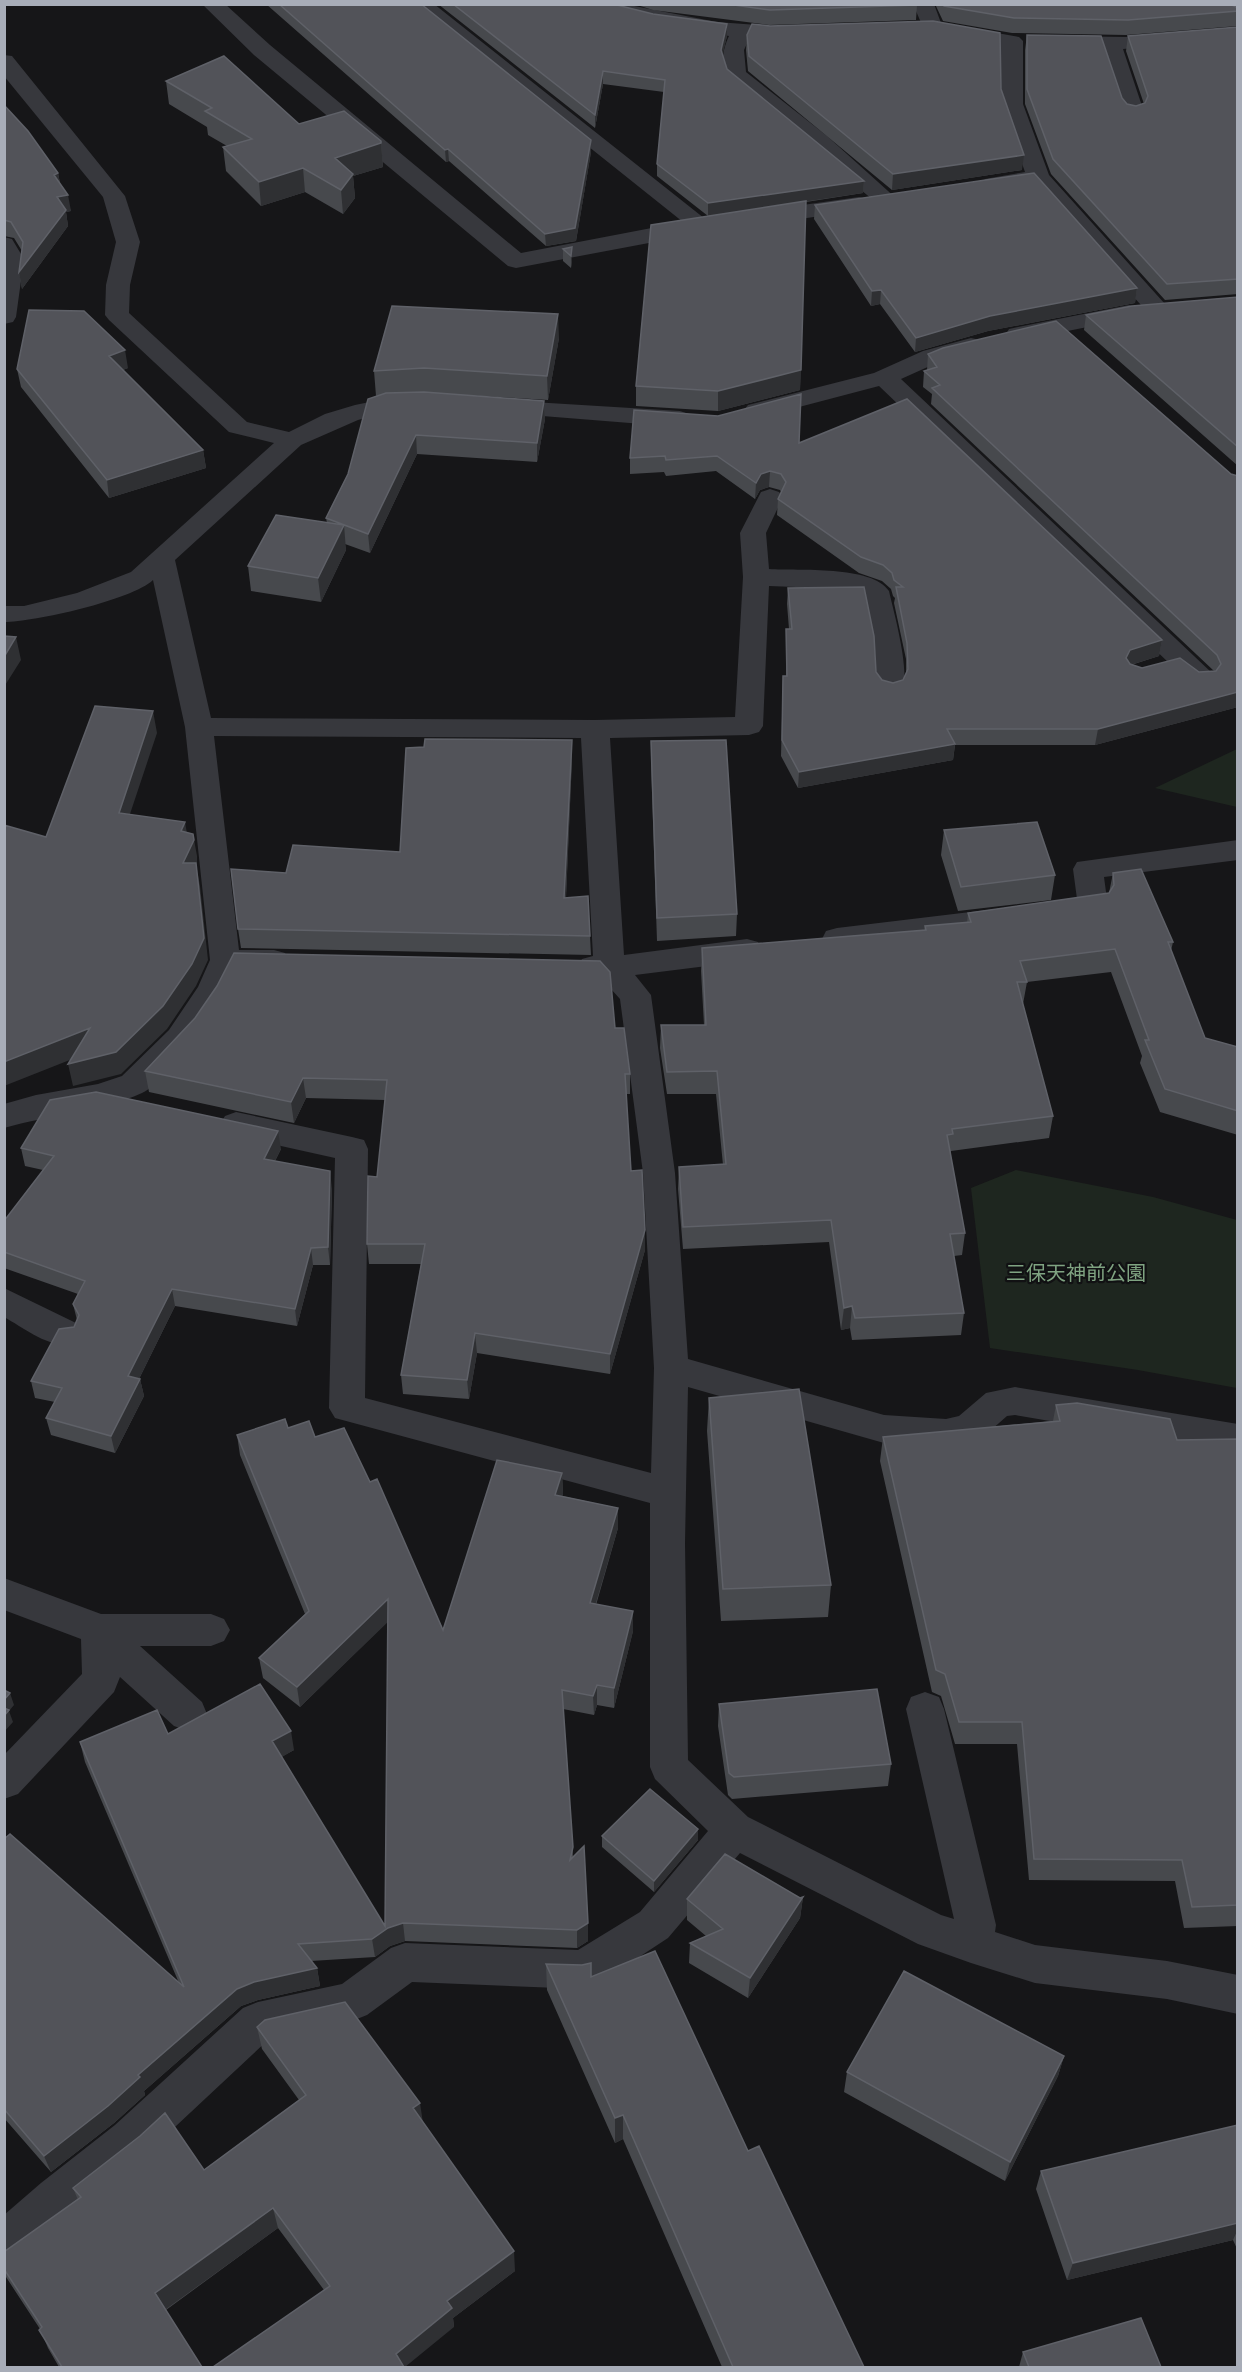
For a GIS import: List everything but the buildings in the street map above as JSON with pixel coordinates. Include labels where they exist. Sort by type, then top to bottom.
[{"type":"street","points":[[212,4],[262,50],[516,261],[702,226],[910,197]]},
{"type":"street","points":[[420,4],[702,226]]},
{"type":"street","points":[[594,4],[653,18],[742,31],[812,32]]},
{"type":"street","points":[[923,4],[921,28],[1012,41],[1110,43],[1238,33]]},
{"type":"street","points":[[742,31],[733,50],[735,74],[819,141],[887,200]]},
{"type":"street","points":[[473,405],[718,419],[883,378],[932,356],[998,338],[1070,335],[1168,308],[1038,177],[1012,104],[1012,41]]},
{"type":"street","points":[[1110,43],[1133,112]]},
{"type":"street","points":[[4,61],[114,196],[128,242],[118,285],[117,315],[238,427],[292,440]]},
{"type":"street","points":[[968,188],[1038,177]]},
{"type":"street","points":[[4,244],[12,259],[4,317]]},
{"type":"street","points":[[883,378],[894,384],[1192,670],[1149,670]]},
{"type":"street","points":[[4,614],[24,614],[86,599],[140,578],[292,440],[320,425],[384,403],[437,403]]},
{"type":"street","points":[[199,727],[595,729],[749,726],[756,577],[753,533],[770,498]]},
{"type":"street","points":[[4,1116],[36,1107],[100,1095],[133,1084],[180,1038],[212,990],[225,960],[199,727],[162,560]]},
{"type":"street","points":[[756,577],[854,581],[876,591],[889,652],[891,688]]},
{"type":"street","points":[[595,729],[609,968],[636,996],[659,1173],[671,1368],[667,1543],[669,1767],[734,1830],[932,1931],[1035,1964],[1167,1980],[1238,1995]]},
{"type":"street","points":[[810,943],[1093,907],[1088,869],[1238,850]]},
{"type":"street","points":[[561,967],[609,968],[774,947]]},
{"type":"street","points":[[225,960],[297,961]]},
{"type":"street","points":[[100,1095],[157,1107]]},
{"type":"street","points":[[203,1117],[352,1149],[347,1408],[669,1493]]},
{"type":"street","points":[[4,1301],[64,1333]]},
{"type":"street","points":[[671,1368],[884,1429],[946,1433],[969,1428],[998,1403],[1015,1401],[1238,1439]]},
{"type":"street","points":[[4,1594],[100,1630],[211,1630]]},
{"type":"street","points":[[100,1630],[143,1675],[188,1714]]},
{"type":"street","points":[[4,1782],[101,1680],[100,1630]]},
{"type":"street","points":[[925,1709],[976,1925],[971,1944]]},
{"type":"street","points":[[4,2245],[56,2198],[130,2140],[258,2022],[352,2001],[405,1962],[583,1970],[654,1925],[734,1830]]},
{"type":"green space","points":[[1237,749],[1237,807],[1155,788]]},
{"type":"green space","name":"三保天神前公園","points":[[1016,1170],[1153,1197],[1237,1220],[1237,1388],[1138,1370],[990,1348],[971,1188]]}]
